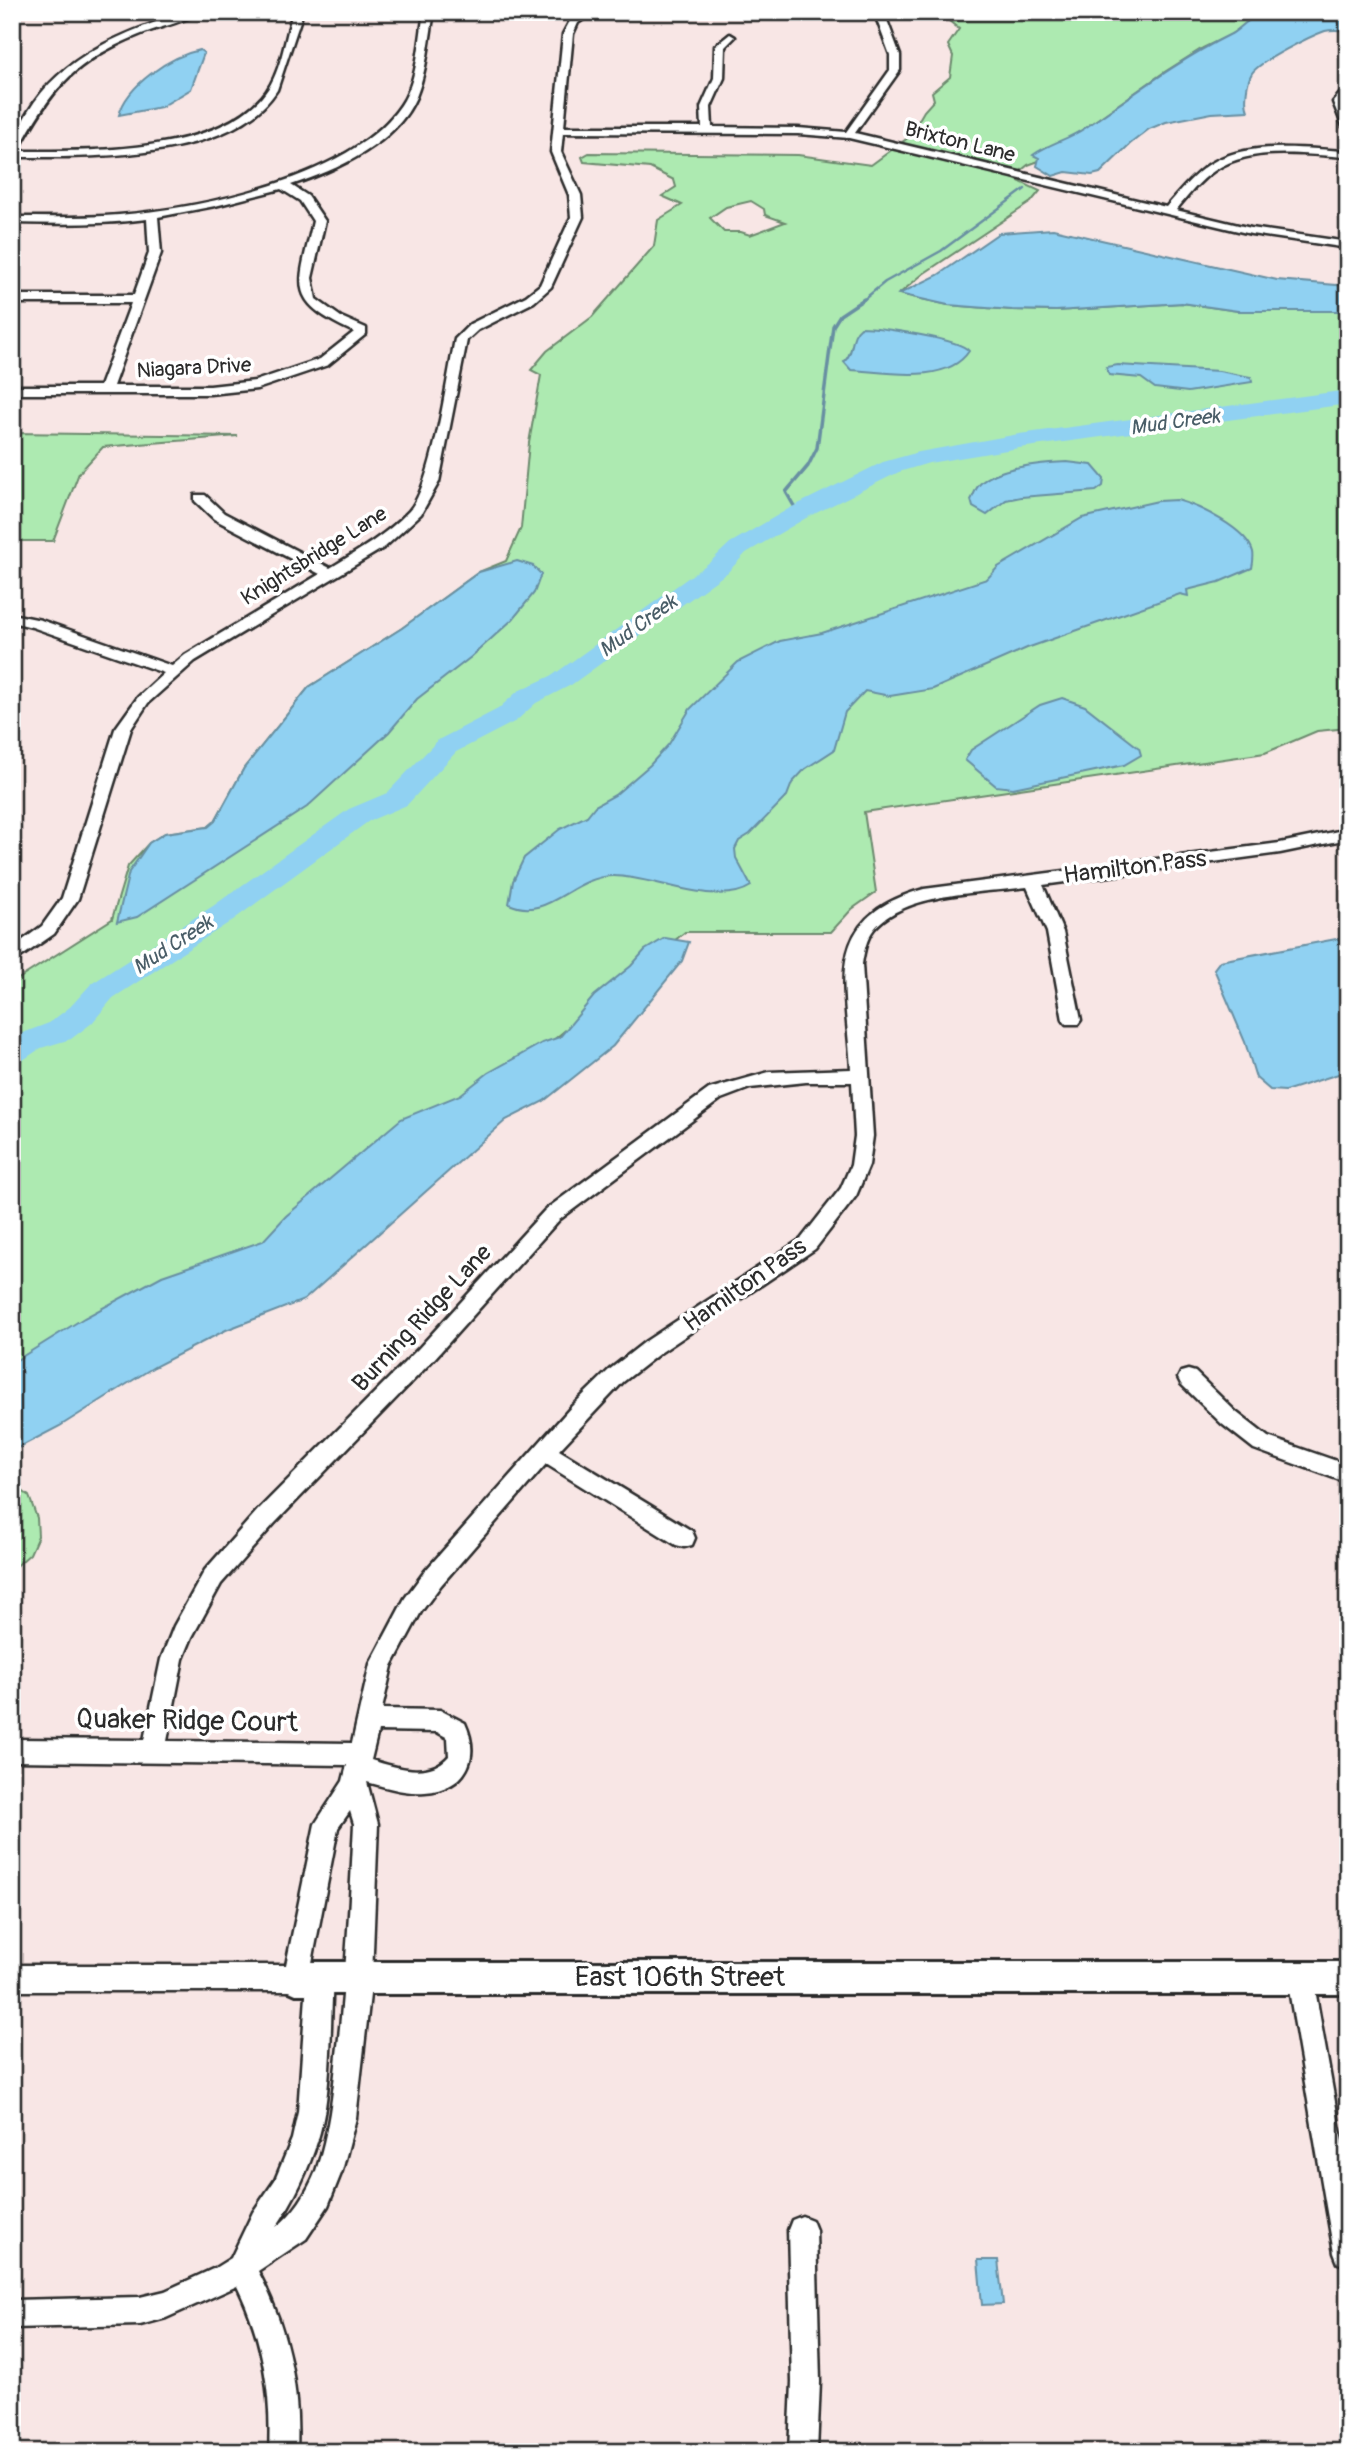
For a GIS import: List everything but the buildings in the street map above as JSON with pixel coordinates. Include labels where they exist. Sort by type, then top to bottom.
[{"type":"street","points":[[195,12],[117,41],[71,70],[45,95],[12,154],[90,154],[145,149],[197,136],[241,119],[264,102],[272,89],[298,12]]},
{"type":"street","points":[[12,220],[152,215],[281,185],[336,162],[363,148],[396,120],[413,91],[429,12]]},
{"type":"street","name":"Knightsbridge Lane","points":[[12,957],[48,930],[65,909],[75,886],[123,729],[143,700],[173,671],[218,640],[380,544],[403,524],[425,496],[436,469],[447,400],[461,339],[474,327],[530,299],[545,288],[577,217],[575,195],[556,155],[568,34],[574,22],[589,12]]},
{"type":"street","points":[[849,135],[895,70],[897,57],[882,29],[879,12]]},
{"type":"street","points":[[707,131],[706,107],[719,78],[720,46],[730,37]]},
{"type":"street","points":[[1348,87],[1338,102],[1348,127]]},
{"type":"street","name":"Brixton Lane","points":[[558,130],[805,131],[849,135],[1168,212],[1283,237],[1348,245]]},
{"type":"street","points":[[1168,212],[1209,169],[1222,162],[1262,153],[1348,153]]},
{"type":"street","name":"Niagara Drive","points":[[12,390],[210,390],[257,385],[324,362],[362,331],[313,305],[305,294],[303,281],[310,266],[319,221],[307,199],[296,190],[281,185]]},
{"type":"street","points":[[105,390],[155,253],[152,215]]},
{"type":"street","points":[[12,299],[139,299]]},
{"type":"street","points":[[200,498],[219,516],[328,573]]},
{"type":"street","points":[[12,618],[36,623],[173,671]]},
{"type":"street","name":"Hamilton Pass","points":[[241,2266],[263,2222],[285,2189],[305,2139],[311,2112],[308,1978],[327,1824],[358,1769],[382,1664],[413,1605],[433,1578],[579,1412],[616,1376],[653,1347],[808,1244],[849,1191],[860,1165],[864,1136],[853,964],[855,946],[863,929],[898,903],[924,895],[1280,848],[1348,834]]},
{"type":"street","points":[[1033,881],[1055,932],[1072,1020]]},
{"type":"street","name":"Burning Ridge Lane","points":[[154,1749],[172,1659],[182,1633],[213,1577],[266,1517],[435,1344],[552,1215],[685,1115],[715,1094],[736,1084],[784,1077],[862,1076]]},
{"type":"street","points":[[1188,1378],[1229,1418],[1261,1443],[1348,1474]]},
{"type":"street","points":[[545,1452],[684,1538]]},
{"type":"street","name":"Quaker Ridge Court","points":[[12,1750],[154,1749],[358,1769],[405,1780],[429,1781],[452,1771],[461,1753],[457,1731],[440,1721],[369,1720]]},
{"type":"street","points":[[12,2314],[140,2311],[166,2304],[225,2278],[296,2229],[318,2196],[329,2171],[343,2118],[359,1977],[366,1824],[358,1769]]},
{"type":"street","name":"East 106th Street","points":[[12,1978],[1348,1978]]},
{"type":"street","points":[[1300,1978],[1348,2253]]},
{"type":"street","points":[[802,2230],[806,2382],[803,2452]]},
{"type":"street","points":[[241,2266],[263,2308],[276,2350],[285,2390],[283,2452]]},
{"type":"green space","points":[[938,12],[1277,12],[1256,17],[1163,73],[1082,130],[1055,146],[1046,147],[1039,161],[1028,165],[1012,178],[1040,191],[1031,202],[923,274],[899,294],[948,305],[1012,310],[1056,311],[1182,303],[1238,311],[1348,311],[1348,728],[1317,731],[1265,753],[864,812],[876,892],[852,909],[831,932],[685,932],[250,1289],[12,1424],[12,983],[112,919],[128,866],[149,843],[165,833],[208,827],[215,821],[244,768],[309,687],[402,628],[479,572],[506,561],[521,528],[529,443],[541,375],[531,370],[547,351],[592,317],[654,246],[658,220],[682,205],[662,196],[676,187],[674,180],[650,168],[584,162],[582,157],[589,153],[798,155],[871,165],[909,137],[924,111],[934,100],[932,92],[950,77],[953,56],[948,45],[959,29]],"holes":[[[751,201],[764,209],[765,215],[785,222],[750,235],[724,232],[710,218],[726,207]]]},
{"type":"green space","points":[[12,433],[238,436],[103,447],[79,473],[53,541],[12,541]]},
{"type":"green space","points":[[12,1483],[29,1496],[37,1518],[38,1536],[30,1554],[12,1570]]},
{"type":"water","points":[[1277,12],[1348,12],[1348,31],[1325,31],[1286,49],[1257,68],[1247,86],[1248,111],[1212,113],[1166,122],[1149,129],[1100,173],[1092,175],[1066,172],[1053,176],[1037,166],[1039,158],[1033,155],[1039,151],[1085,128],[1173,67],[1249,21]]},
{"type":"water","points":[[200,50],[204,53],[191,89],[161,107],[119,115],[131,93],[151,74],[176,58]]},
{"type":"water","points":[[1053,229],[1277,280],[1348,286],[1348,311],[1238,311],[1182,303],[1056,311],[1012,310],[948,305],[899,294],[938,275],[999,233]]},
{"type":"water","points":[[861,327],[936,338],[969,351],[959,362],[946,369],[931,372],[898,374],[851,370],[844,362]]},
{"type":"water","points":[[1118,365],[1219,371],[1251,377],[1252,382],[1188,392],[1155,388],[1141,378],[1109,375],[1106,367]]},
{"type":"water","points":[[1067,462],[1092,465],[1104,479],[1103,486],[1096,491],[1006,500],[987,515],[973,507],[971,500],[978,487],[996,474],[1020,467]]},
{"type":"water","points":[[1177,500],[1209,513],[1242,535],[1253,552],[1252,568],[1219,582],[1187,590],[1188,596],[1180,594],[1027,648],[933,689],[890,696],[865,691],[845,712],[834,750],[805,769],[792,783],[787,796],[750,834],[739,841],[735,849],[736,858],[751,886],[737,892],[703,893],[614,876],[585,883],[536,907],[523,908],[509,904],[513,881],[524,858],[560,829],[587,816],[595,806],[615,795],[650,765],[669,744],[690,709],[738,662],[780,641],[822,633],[987,579],[998,567],[1082,518],[1158,501]]},
{"type":"water","points":[[517,561],[533,566],[541,574],[534,593],[513,619],[471,657],[417,699],[389,732],[307,807],[137,917],[117,922],[129,872],[149,843],[165,833],[208,827],[215,821],[244,768],[309,687],[402,628],[479,572]]},
{"type":"water","points":[[1062,698],[1085,706],[1139,748],[1141,755],[1124,765],[1013,788],[996,786],[965,760],[971,750],[1040,705]]},
{"type":"water","points":[[665,938],[689,942],[682,961],[613,1046],[544,1101],[506,1120],[304,1300],[226,1330],[154,1367],[60,1426],[12,1451],[12,1363],[84,1318],[162,1276],[263,1241],[286,1216],[401,1119],[460,1095],[488,1073],[542,1043],[560,1037],[594,996],[631,966],[645,950]]},
{"type":"water","points":[[1348,939],[1348,1071],[1285,1091],[1270,1090],[1256,1078],[1245,1042],[1214,969],[1220,961]]},
{"type":"water","points":[[978,2260],[998,2260],[1003,2304],[982,2305]]},
{"type":"waterway","points":[[862,301],[885,282],[941,251],[1025,189]]},
{"type":"waterway","points":[[798,513],[786,492],[808,466],[817,448],[833,326],[840,315],[864,299]]},
{"type":"waterway","name":"Mud Creek","points":[[12,1052],[30,1040],[60,1031],[81,1015],[102,991],[223,913],[359,815],[397,799],[447,746],[507,715],[527,697],[562,680],[719,567],[738,548],[798,513],[891,467],[927,457],[1019,441],[1348,397]]}]
